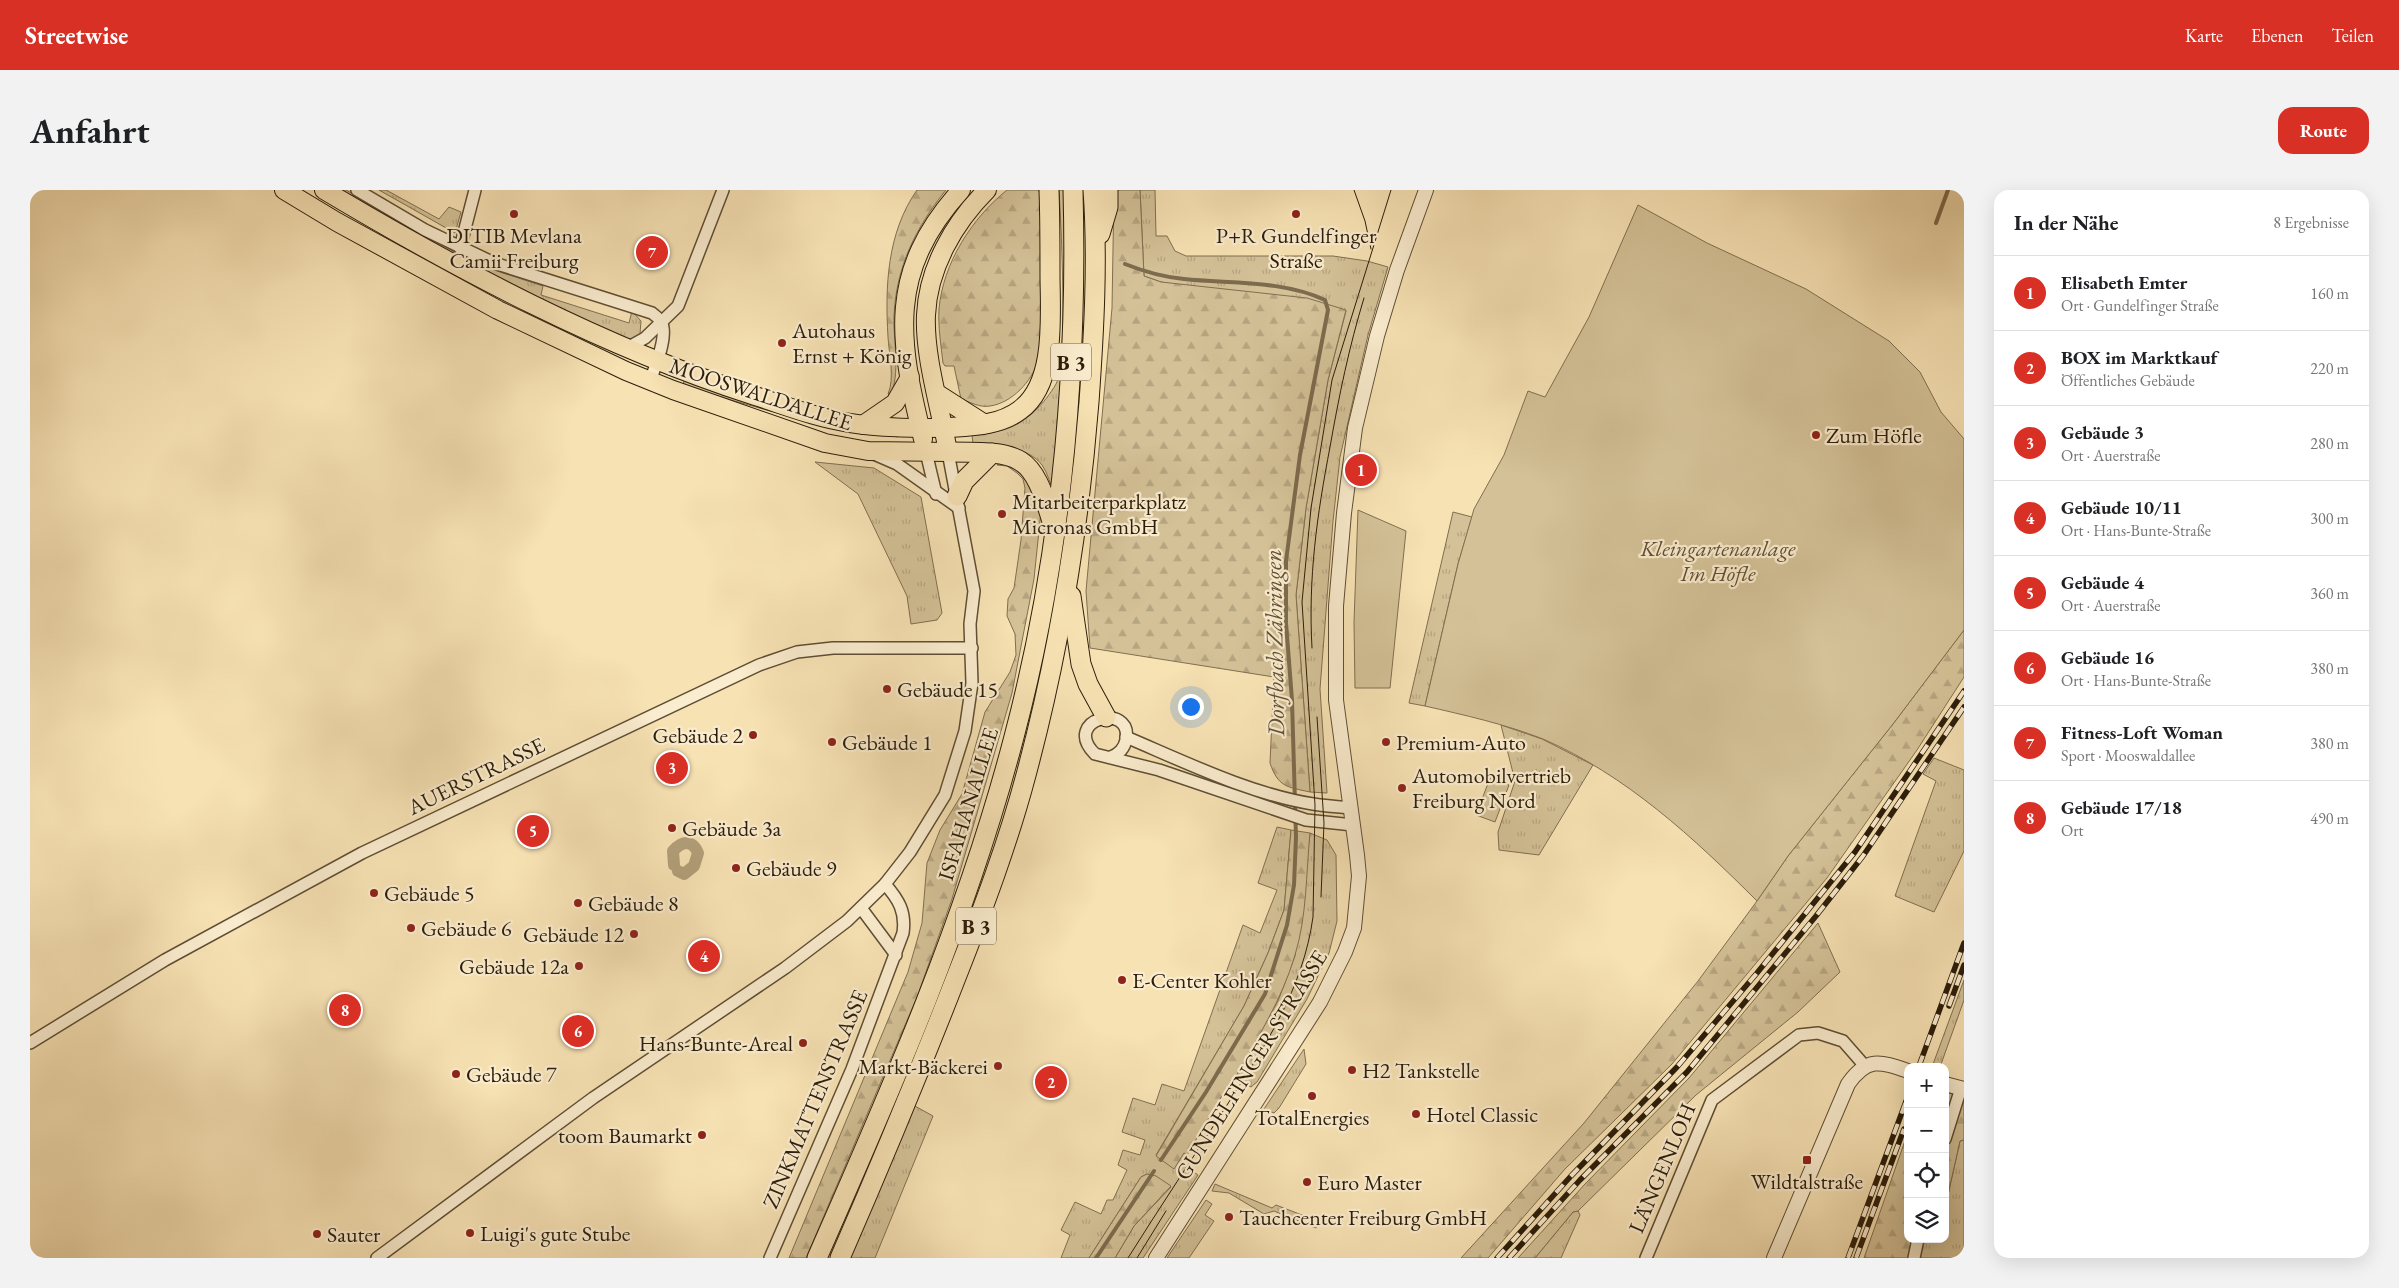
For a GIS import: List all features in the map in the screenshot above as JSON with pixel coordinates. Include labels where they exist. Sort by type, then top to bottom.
[{"type":"highway","points":[[944,428],[984,424],[1010,417],[1022,409],[1032,397],[1043,375],[1050,334],[1049,190]]},
{"type":"highway","name":"ISFAHANALLEE","points":[[817,1258],[919,1020],[979,855],[1014,737],[1029,677],[1055,534],[1067,422],[1074,288],[1073,190]]},
{"type":"highway","name":"ISFAHANALLEE","points":[[840,1258],[906,1107],[976,927],[1004,848],[1026,777],[1044,705],[1069,580],[1085,445],[1092,350],[1095,255],[1093,190]]},
{"type":"highway","points":[[1095,255],[1108,207],[1108,190]]},
{"type":"highway","points":[[937,394],[984,424]]},
{"type":"highway","points":[[948,452],[992,452],[1014,457],[1031,468],[1044,494],[1055,534]]},
{"type":"highway","points":[[958,502],[964,481],[992,452]]},
{"type":"highway","points":[[1069,580],[1081,664],[1088,684],[1106,717]]},
{"type":"main road","name":"MOOSWALDALLEE","points":[[284,190],[498,310],[650,381],[773,426],[825,442],[868,451],[948,452]]},
{"type":"main road","name":"MOOSWALDALLEE","points":[[324,190],[483,278],[627,348],[716,384],[814,415],[863,425],[944,428]]},
{"type":"main road","points":[[926,452],[910,377],[904,313],[908,280],[915,258],[926,235],[961,190]]},
{"type":"main road","points":[[948,452],[927,338],[926,315],[935,271],[956,228],[987,190]]},
{"type":"main road","points":[[863,425],[895,403],[910,377]]},
{"type":"street","name":"MOOSWALDALLEE","points":[[357,190],[460,248],[494,263],[652,313],[662,322],[663,333],[658,361],[650,381]]},
{"type":"street","points":[[460,248],[475,190]]},
{"type":"street","name":"MOOSWALDALLEE","points":[[627,348],[645,338],[678,306],[723,190]]},
{"type":"street","name":"GUNDELFINGER STRASSE","points":[[1156,1258],[1320,1002],[1345,952],[1354,928],[1359,876],[1336,700],[1336,606],[1344,513],[1355,428],[1377,336],[1397,270],[1426,190]]},
{"type":"street","points":[[868,451],[897,464],[936,494],[958,502]]},
{"type":"street","points":[[926,452],[936,494]]},
{"type":"street","points":[[382,1257],[593,1098],[785,968],[847,921],[885,884],[910,852],[945,795],[959,754],[970,702],[972,648],[970,624],[974,591],[948,452]]},
{"type":"street","name":"AUERSTRASSE","points":[[30,1043],[165,960],[344,863],[759,665],[797,652],[833,648],[972,648]]},
{"type":"street","points":[[1111,757],[1124,747],[1126,736],[1125,730],[1117,721],[1106,717],[1092,722],[1086,735],[1086,743],[1095,754],[1196,781],[1306,820],[1353,826]]},
{"type":"street","points":[[1126,736],[1191,765],[1286,798],[1306,803],[1351,808]]},
{"type":"street","name":"ZINKMATTENSTRASSE","points":[[770,1258],[852,1069],[896,955],[905,918],[901,905],[885,884]]},
{"type":"street","points":[[861,908],[896,955]]},
{"type":"street","name":"LÄNGENLOH","points":[[1646,1258],[1712,1100],[1799,1035],[1818,1033],[1843,1040],[1864,1066]]},
{"type":"street","points":[[1774,1258],[1848,1084],[1864,1066],[1874,1064],[1890,1065],[1904,1070]]},
{"type":"street","points":[[1949,1085],[1962,1088],[1949,1127]]},
{"type":"street","points":[[1914,1258],[1917,1243]]},
{"type":"green space","points":[[338,190],[346,190],[463,257],[543,286],[541,295],[629,323],[632,311],[641,321],[640,334],[629,340],[622,338],[486,272]]},
{"type":"green space","points":[[379,190],[386,190],[439,219],[449,207],[461,212],[455,233]]},
{"type":"green space","points":[[917,190],[946,190],[925,218],[903,264],[894,316],[896,368],[890,396],[888,394],[891,373],[887,299],[890,260],[899,224]]},
{"type":"green space","points":[[1007,190],[1038,190],[1042,196],[1045,301],[1042,343],[1035,369],[1020,390],[1006,401],[983,406],[961,399],[954,366],[945,366],[943,363],[939,309],[946,275],[961,243],[982,214]]},
{"type":"green space","points":[[1059,190],[1065,190],[1067,313],[1055,494],[1044,468],[1036,459],[1010,448],[973,444],[972,435],[1002,430],[1021,422],[1041,405],[1056,384],[1060,371],[1063,322]]},
{"type":"green space","points":[[1114,190],[1140,190],[1144,276],[1161,282],[1307,298],[1346,310],[1328,380],[1306,508],[1296,595],[1310,792],[1284,785],[1276,777],[1270,763],[1274,677],[1090,648],[1086,591],[1112,308]]},
{"type":"green space","points":[[1140,190],[1155,190],[1156,236],[1167,236],[1175,251],[1186,256],[1333,256],[1367,261],[1388,267],[1368,335],[1340,457],[1320,689],[1327,793],[1310,792],[1296,595],[1306,508],[1328,380],[1346,311],[1161,282],[1144,276]]},
{"type":"green space","name":"Kleingartenanlage Im Höfle","points":[[1638,205],[1707,243],[1806,289],[1889,341],[1920,372],[1941,412],[1964,439],[1964,630],[1893,724],[1788,856],[1757,901],[1709,854],[1658,810],[1631,789],[1603,771],[1543,739],[1484,720],[1425,706],[1458,564],[1474,509],[1504,455],[1528,391],[1545,397],[1589,317]]},
{"type":"green space","points":[[685,379],[897,433],[898,437],[812,423],[682,386]]},
{"type":"green space","points":[[1004,460],[1025,472],[1041,511],[1034,579],[1012,693],[952,899],[917,997],[806,1258],[789,1258],[908,972],[922,923],[927,863],[940,830],[962,794],[985,712],[1010,672],[1016,655],[1015,634],[1007,616],[1008,599],[1014,588],[1021,540],[1025,488],[1023,479],[1017,473],[1007,466],[997,465]]},
{"type":"green space","points":[[815,462],[874,468],[921,497],[942,613],[937,620],[911,624],[907,596],[858,494]]},
{"type":"green space","points":[[1358,510],[1406,531],[1390,688],[1355,688],[1354,622]]},
{"type":"green space","points":[[1453,512],[1472,517],[1458,564],[1425,706],[1409,703]]},
{"type":"green space","points":[[1964,630],[1964,677],[1917,750],[1827,878],[1672,1064],[1565,1169],[1488,1258],[1461,1258],[1584,1123],[1698,981],[1788,856],[1893,724]]},
{"type":"green space","points":[[1501,725],[1542,739],[1593,765],[1539,855],[1499,850],[1498,832],[1515,781]]},
{"type":"green space","points":[[1934,758],[1964,770],[1964,851],[1934,912],[1895,896],[1936,781],[1923,774]]},
{"type":"green space","points":[[1490,778],[1509,785],[1495,822],[1476,815]]},
{"type":"green space","points":[[1277,827],[1291,830],[1284,910],[1268,953],[1244,1006],[1156,1155],[1184,1153],[1187,1155],[1185,1166],[1198,1175],[1143,1258],[1115,1258],[1134,1226],[1171,1187],[1147,1174],[1141,1177],[1089,1258],[1061,1258],[1070,1235],[1061,1230],[1075,1202],[1101,1214],[1107,1200],[1113,1200],[1127,1170],[1118,1165],[1123,1150],[1140,1155],[1145,1140],[1122,1132],[1133,1098],[1155,1105],[1162,1084],[1184,1091],[1243,925],[1260,933],[1277,890],[1258,883]]},
{"type":"green space","points":[[1291,830],[1310,833],[1302,925],[1290,972],[1268,1019],[1234,1080],[1232,1079],[1187,1155],[1184,1153],[1174,1169],[1156,1156],[1244,1006],[1268,953],[1284,910]]},
{"type":"green space","points":[[1310,833],[1327,840],[1336,855],[1337,921],[1329,953],[1307,999],[1257,1082],[1251,1087],[1234,1080],[1278,1001],[1295,956]]},
{"type":"green space","points":[[1818,923],[1840,972],[1798,1012],[1696,1095],[1578,1211],[1573,1212],[1535,1258],[1518,1258],[1585,1184],[1689,1078]]},
{"type":"green space","points":[[1964,980],[1964,1000],[1941,1063],[1933,1063]]},
{"type":"green space","points":[[1304,1049],[1306,1064],[1279,1108],[1274,1113],[1264,1109]]},
{"type":"green space","points":[[1949,1093],[1964,1097],[1964,1140],[1960,1141],[1949,1190]]},
{"type":"green space","points":[[913,1105],[933,1116],[875,1258],[848,1258]]},
{"type":"green space","points":[[1964,1140],[1964,1258],[1910,1258],[1913,1243],[1949,1243],[1949,1190],[1960,1141]]},
{"type":"green space","points":[[1904,1143],[1904,1243],[1913,1243],[1910,1258],[1864,1258]]},
{"type":"green space","points":[[1147,1174],[1156,1176],[1171,1186],[1134,1226],[1115,1258],[1089,1258],[1141,1177]]},
{"type":"green space","points":[[1215,1184],[1272,1208],[1276,1205],[1320,1222],[1316,1228],[1274,1211],[1264,1214],[1229,1193],[1212,1191]]},
{"type":"green space","points":[[1206,1200],[1212,1204],[1205,1215],[1214,1221],[1189,1258],[1167,1258]]},
{"type":"green space","points":[[1578,1211],[1580,1215],[1561,1258],[1535,1258],[1573,1212]]},
{"type":"waterway","points":[[1936,223],[1948,190]]},
{"type":"waterway","name":"Dorfbach Zähringen","points":[[1125,264],[1154,274],[1176,278],[1256,284],[1291,289],[1325,300],[1328,310],[1300,455],[1286,561],[1286,623],[1292,700],[1296,837],[1294,885],[1287,925],[1265,994],[1206,1092],[1161,1160]]},
{"type":"waterway","points":[[674,865],[673,851],[680,845],[687,843],[696,848],[698,853],[694,866],[684,874],[678,871]]},
{"type":"waterway","name":"Dorfbach Zähringen","points":[[1096,1258],[1154,1171]]},
{"type":"tram line","points":[[1354,190],[1365,221],[1371,249]]},
{"type":"tram line","points":[[1128,1258],[1268,1039],[1291,993],[1308,943],[1313,917],[1315,805],[1302,602],[1311,508],[1332,380],[1391,190]]},
{"type":"tram line","points":[[1312,648],[1311,597],[1321,497],[1345,372],[1364,298]]},
{"type":"tram line","points":[[1317,717],[1324,823],[1321,897]]},
{"type":"tram line","points":[[1137,1258],[1166,1211]]},
{"type":"railway","points":[[1497,1258],[1571,1176],[1677,1067],[1757,973],[1855,852],[1964,691]]},
{"type":"railway","points":[[1509,1258],[1580,1180],[1687,1072],[1816,916],[1863,856],[1964,707]]},
{"type":"railway","points":[[1920,1063],[1964,943]]},
{"type":"railway","points":[[1949,1006],[1964,965]]},
{"type":"railway","points":[[1848,1258],[1904,1107]]},
{"type":"railway","points":[[1856,1258],[1904,1129]]},
{"type":"place","name":"DITIB Mevlana Camii Freiburg","points":[[514,214]]},
{"type":"place","name":"P+R Gundelfinger Straße","points":[[1296,214]]},
{"type":"place","name":"Fitness-Loft Woman","points":[[652,252]]},
{"type":"place","name":"Autohaus Ernst + König","points":[[782,343]]},
{"type":"place","name":"Zum Höfle","points":[[1816,435]]},
{"type":"place","name":"Elisabeth Emter","points":[[1361,470]]},
{"type":"place","name":"Mitarbeiterparkplatz Micronas GmbH","points":[[1002,514]]},
{"type":"place","name":"Gebäude 15","points":[[887,689]]},
{"type":"place","name":"Gebäude 2","points":[[753,735]]},
{"type":"place","name":"Gebäude 1","points":[[832,742]]},
{"type":"place","name":"Premium-Auto","points":[[1386,742]]},
{"type":"place","name":"Gebäude 3","points":[[672,768]]},
{"type":"place","name":"Automobilvertrieb Freiburg Nord","points":[[1402,788]]},
{"type":"place","name":"Gebäude 3a","points":[[672,828]]},
{"type":"place","name":"Gebäude 4","points":[[533,831]]},
{"type":"place","name":"Gebäude 9","points":[[736,868]]},
{"type":"place","name":"Gebäude 5","points":[[374,893]]},
{"type":"place","name":"Gebäude 8","points":[[578,903]]},
{"type":"place","name":"Gebäude 6","points":[[411,928]]},
{"type":"place","name":"Gebäude 12","points":[[634,934]]},
{"type":"place","name":"Gebäude 10/11","points":[[704,956]]},
{"type":"place","name":"Gebäude 12a","points":[[579,966]]},
{"type":"place","name":"E-Center Kohler","points":[[1122,980]]},
{"type":"place","name":"Gebäude 17/18","points":[[345,1010]]},
{"type":"place","name":"Gebäude 16","points":[[578,1031]]},
{"type":"place","name":"Hans-Bunte-Areal","points":[[803,1043]]},
{"type":"place","name":"Markt-Bäckerei","points":[[998,1066]]},
{"type":"place","name":"H2 Tankstelle","points":[[1352,1070]]},
{"type":"place","name":"Gebäude 7","points":[[456,1074]]},
{"type":"place","name":"BOX im Marktkauf","points":[[1051,1082]]},
{"type":"place","name":"TotalEnergies","points":[[1312,1096]]},
{"type":"place","name":"Hotel Classic","points":[[1416,1114]]},
{"type":"place","name":"toom Baumarkt","points":[[702,1135]]},
{"type":"place","name":"Wildtalstraße","points":[[1807,1160]]},
{"type":"place","name":"Euro Master","points":[[1307,1182]]},
{"type":"place","name":"Tauchcenter Freiburg GmbH","points":[[1229,1217]]},
{"type":"place","name":"Luigi's gute Stube","points":[[470,1233]]},
{"type":"place","name":"Sauter","points":[[317,1234]]}]
